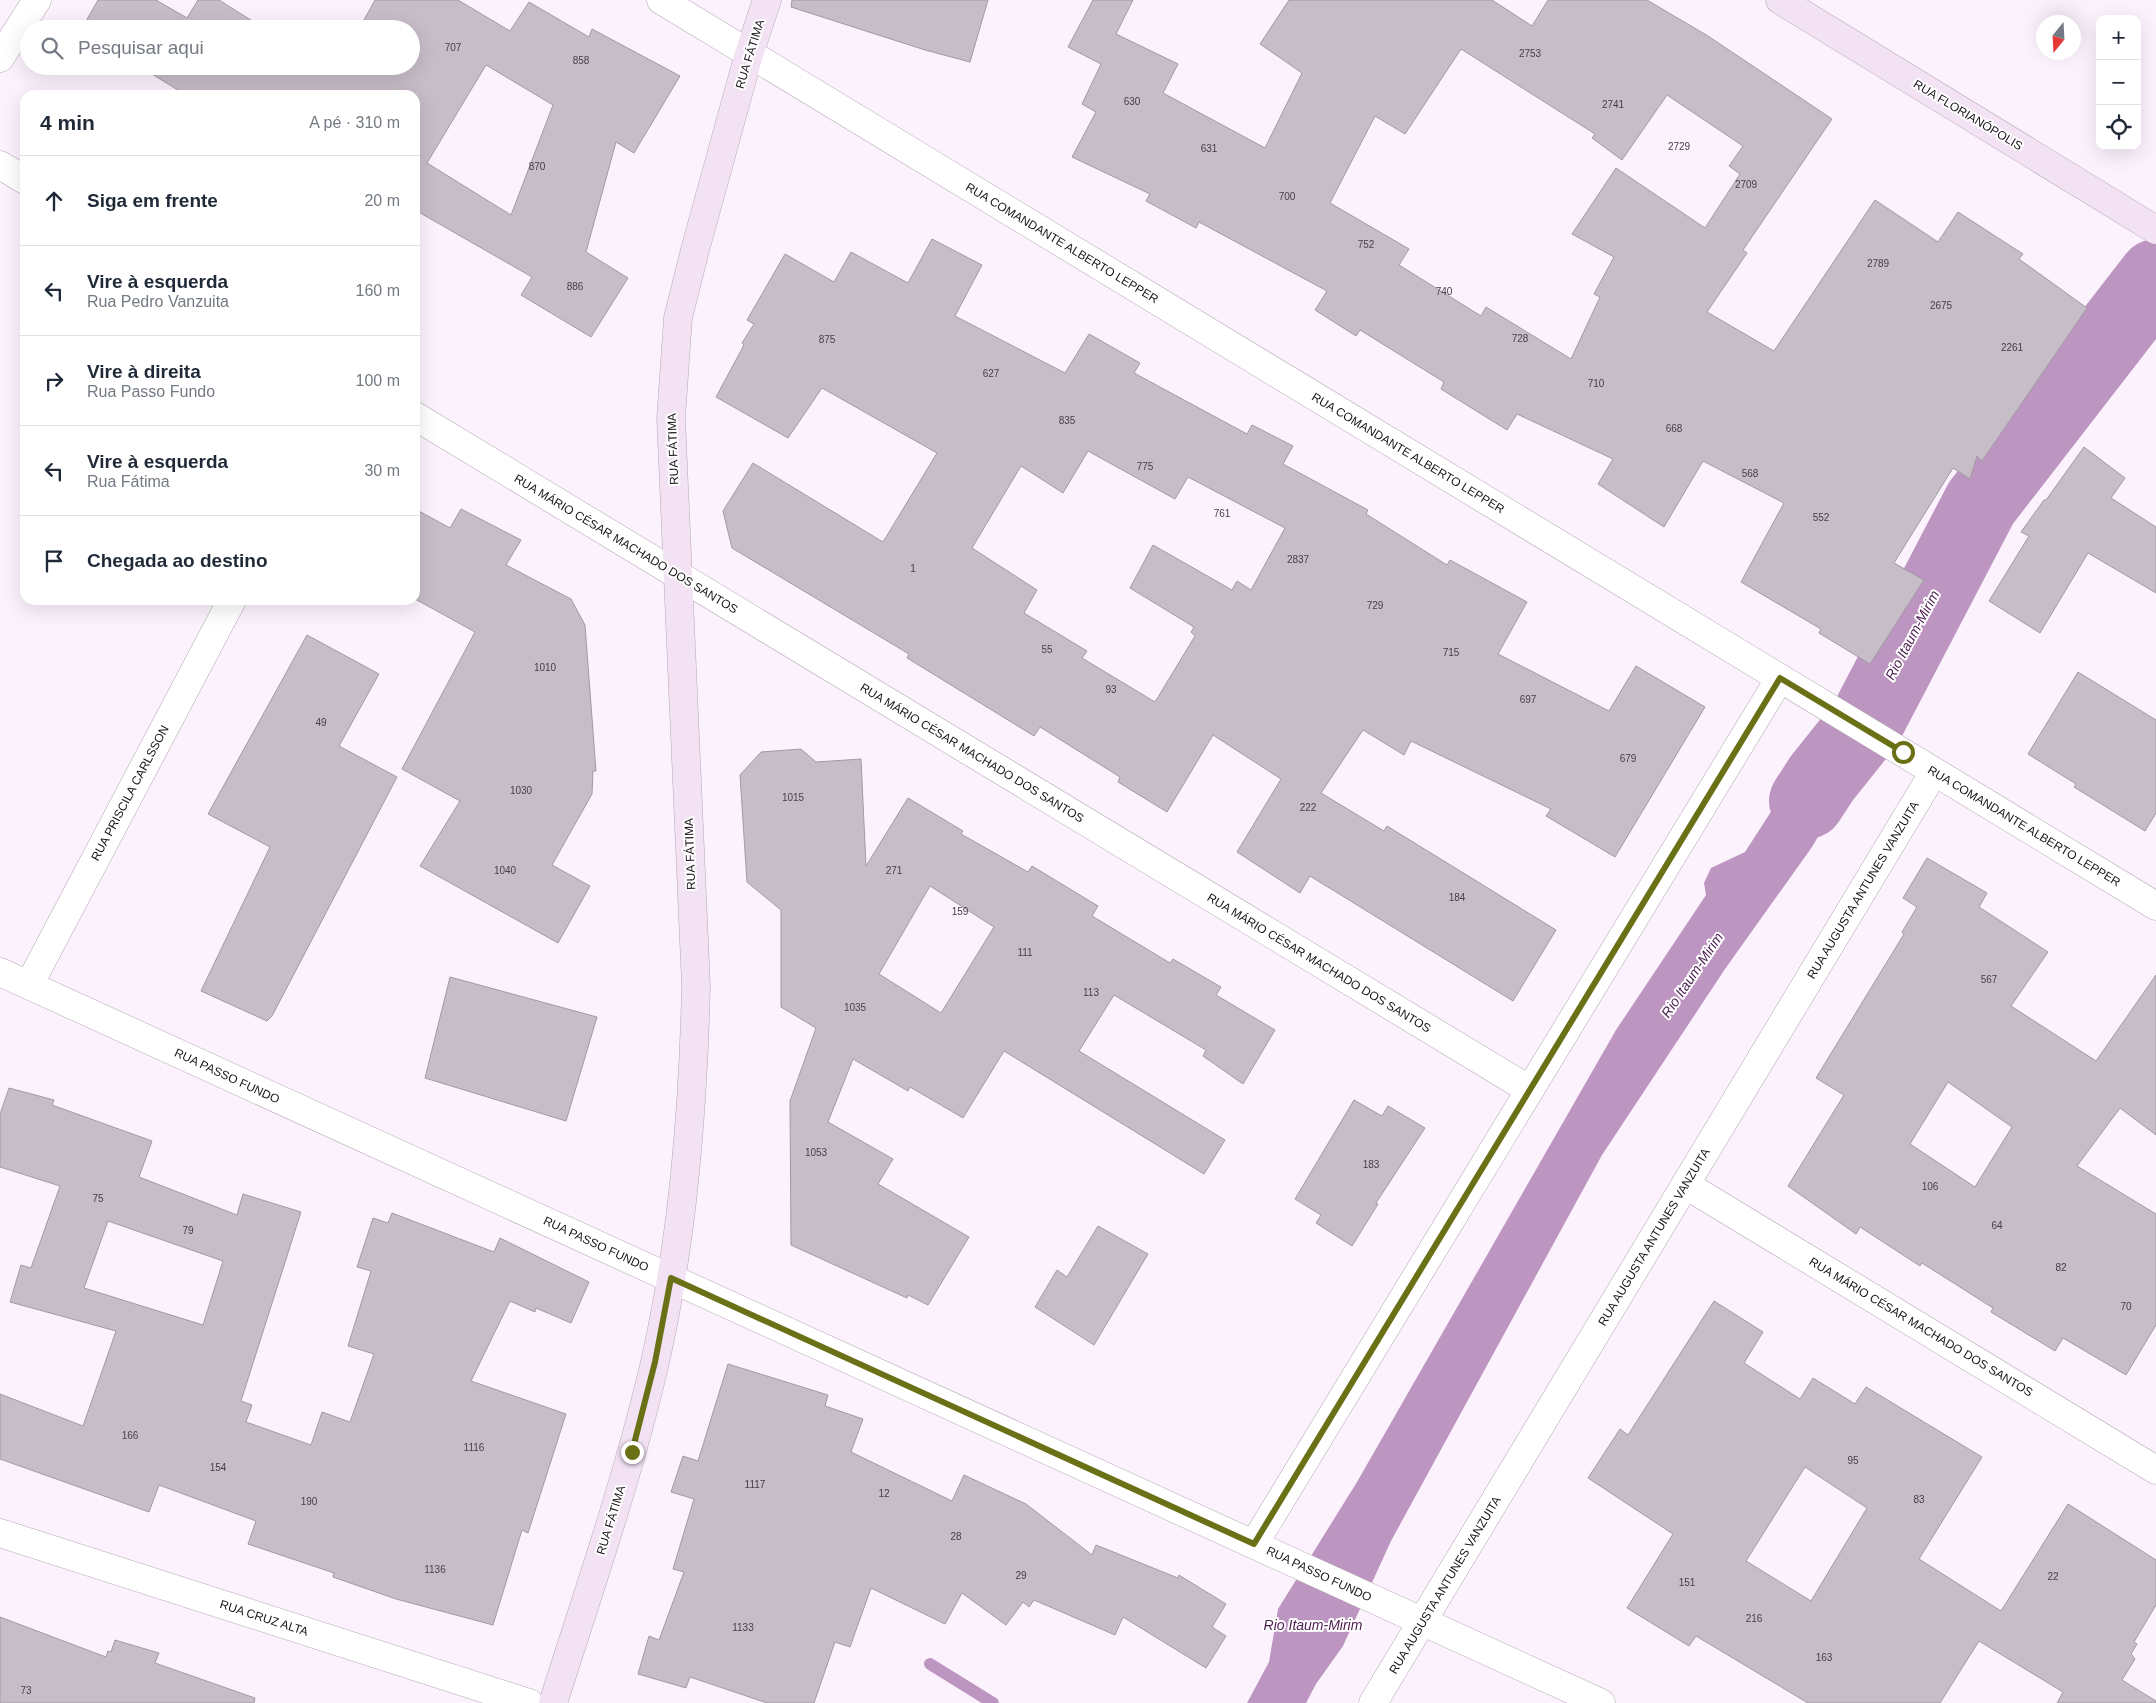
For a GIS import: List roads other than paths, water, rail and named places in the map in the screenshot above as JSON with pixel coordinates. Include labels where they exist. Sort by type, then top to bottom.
[{"type":"main road","name":"RUA FÁTIMA","points":[[553,1703],[632,1452],[655,1362],[671,1278],[684,1193],[694,1061],[696,986],[671,418],[678,318],[694,250],[767,0]]},
{"type":"main road","name":"RUA FLORIANÓPOLIS","points":[[1780,0],[2145,223]]},
{"type":"street","points":[[24,20],[37,0]]},
{"type":"street","name":"RUA COMANDANTE ALBERTO LEPPER","points":[[661,0],[2156,906]]},
{"type":"street","points":[[0,58],[20,27]]},
{"type":"street","points":[[0,165],[20,177]]},
{"type":"street","name":"RUA MÁRIO CÉSAR MACHADO DOS SANTOS","points":[[420,419],[1530,1090]]},
{"type":"street","name":"RUA PRISCILA CARLSSON","points":[[28,985],[229,605]]},
{"type":"street","points":[[1254,1544],[1780,678]]},
{"type":"street","name":"RUA AUGUSTA ANTUNES VANZUITA","points":[[1373,1703],[1934,772]]},
{"type":"street","name":"RUA PASSO FUNDO","points":[[0,972],[1601,1703]]},
{"type":"street","name":"RUA MÁRIO CÉSAR MACHADO DOS SANTOS","points":[[1686,1185],[2156,1470]]},
{"type":"street","name":"RUA CRUZ ALTA","points":[[0,1533],[529,1703]]},
{"type":"water","name":"Rio Itaum-Mirim","points":[[1834,714],[1874,742],[1812,847],[1725,969],[1602,1155],[1391,1541],[1343,1646],[1316,1684],[1306,1703],[1247,1703],[1269,1662],[1278,1609],[1357,1482],[1616,1030],[1706,895],[1704,883],[1711,868],[1745,852]]},
{"type":"waterway","name":"Rio Itaum-Mirim","points":[[1807,801],[1822,778],[1866,723],[1981,503],[2156,277]]},
{"type":"waterway","points":[[930,1664],[993,1703]]}]
